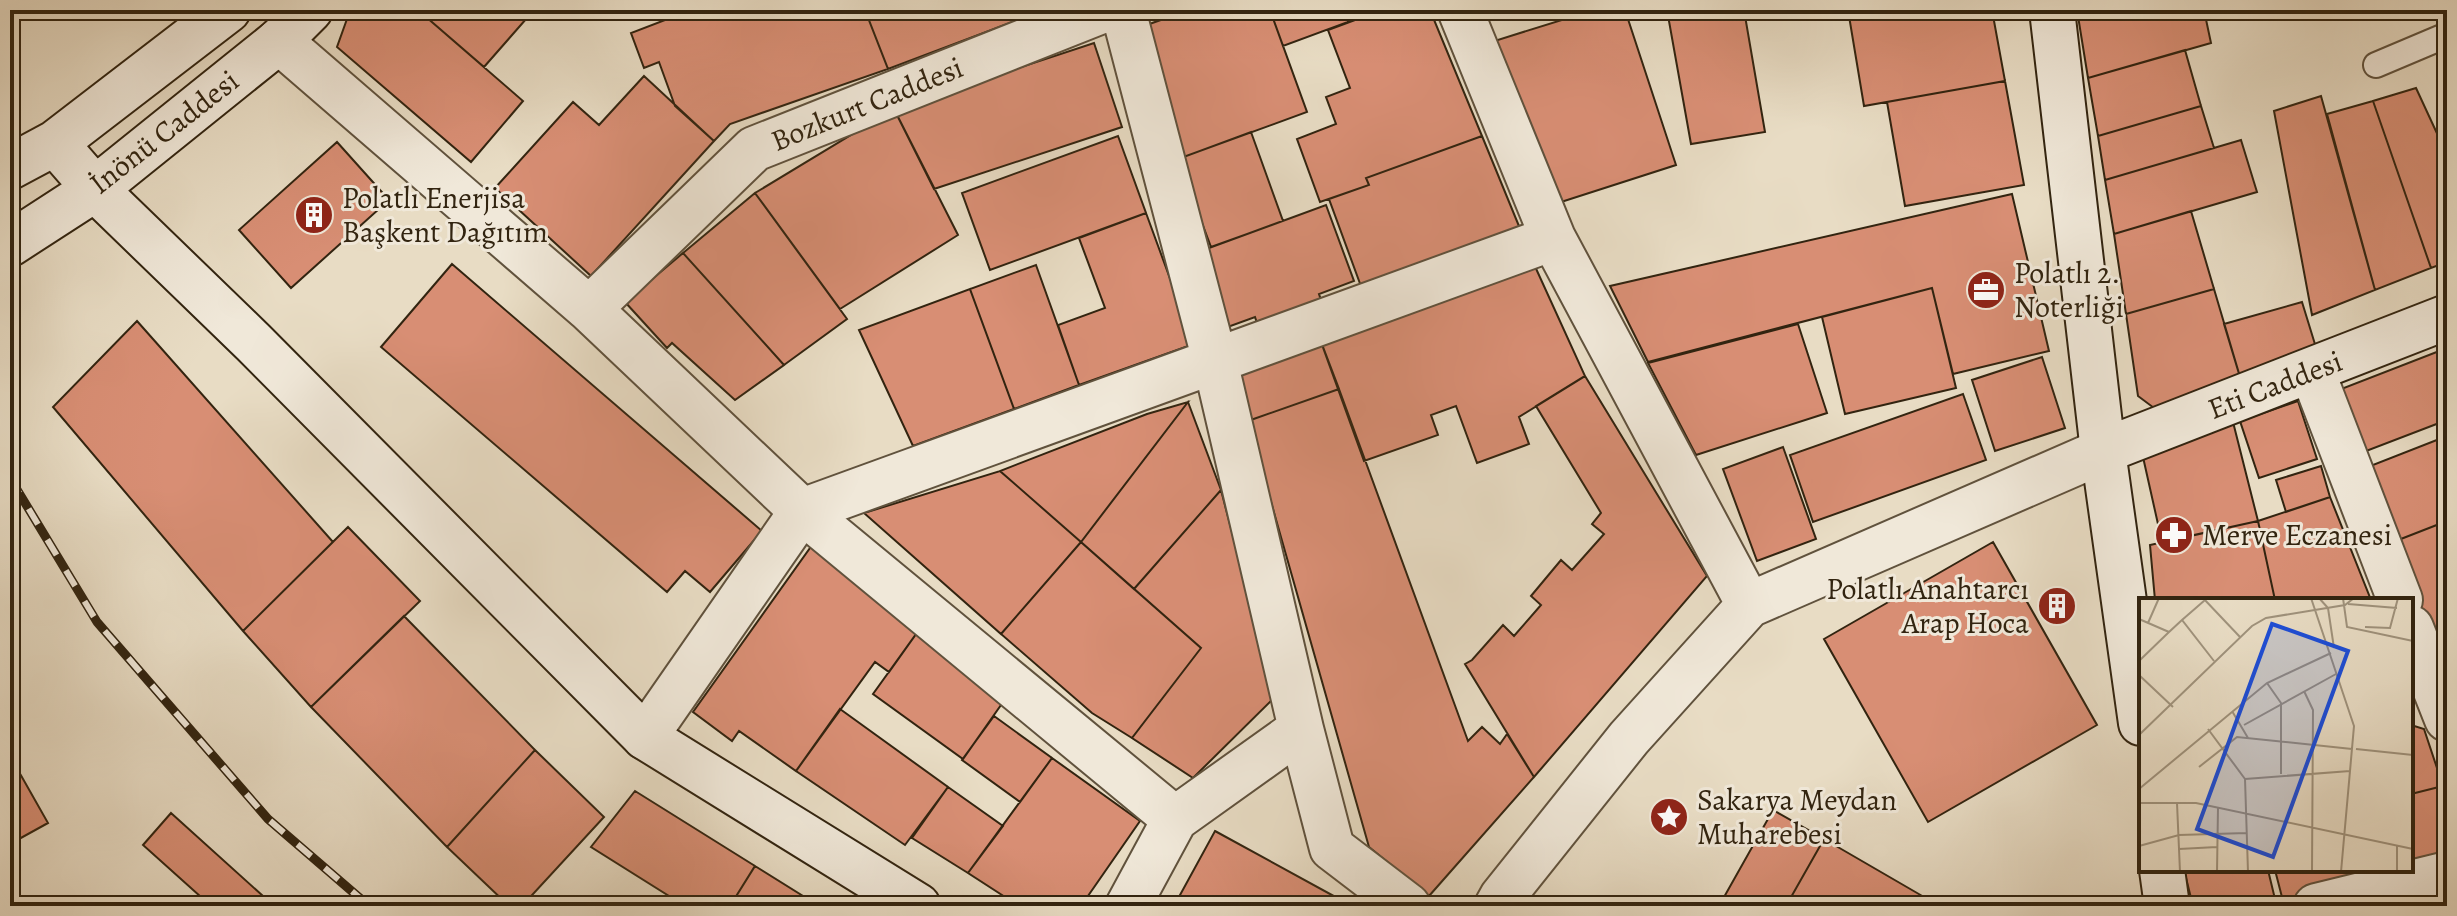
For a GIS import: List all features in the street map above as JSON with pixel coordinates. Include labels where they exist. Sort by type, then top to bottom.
[{"type":"street","name":"İnönü Caddesi","points":[[10,167],[55,143],[228,10]]},
{"type":"street","name":"İnönü Caddesi","points":[[10,244],[95,189],[279,41],[310,10]]},
{"type":"street","name":"Bozkurt Caddesi","points":[[589,309],[754,149],[1104,10]]},
{"type":"street","points":[[1123,10],[1215,361],[1332,848],[1408,906]]},
{"type":"street","points":[[1460,10],[1553,238],[1749,605],[1629,738],[1497,906]]},
{"type":"street","points":[[2052,10],[2103,451],[2139,709]]},
{"type":"street","points":[[279,41],[589,309],[802,511],[1175,819]]},
{"type":"street","points":[[55,143],[95,189],[254,343],[645,737],[918,906]]},
{"type":"street","points":[[645,737],[802,511],[1553,238]]},
{"type":"street","name":"Eti Caddesi","points":[[1749,605],[2103,451],[2447,317]]},
{"type":"street","points":[[2312,371],[2399,598]]},
{"type":"street","points":[[2413,634],[2435,702]]},
{"type":"street","points":[[1128,906],[1175,819],[1301,729]]},
{"type":"street","points":[[2162,872],[2167,906]]},
{"type":"street","points":[[2316,906],[2447,874]]},
{"type":"lane","points":[[2376,65],[2447,35]]},
{"type":"building","points":[[355,10],[418,10],[523,101],[471,162],[337,47],[347,19]]},
{"type":"building","points":[[418,10],[534,10],[484,67]]},
{"type":"building","points":[[691,10],[865,10],[888,69],[730,124],[714,141],[675,106],[659,62],[644,68],[631,33]]},
{"type":"building","points":[[865,10],[1014,10],[1018,20],[888,69]]},
{"type":"building","points":[[1189,10],[1270,10],[1307,112],[1178,159],[1141,27]]},
{"type":"building","points":[[1270,10],[1344,10],[1348,22],[1283,46]]},
{"type":"building","points":[[1344,10],[1382,10],[1348,22]]},
{"type":"building","points":[[1382,10],[1430,10],[1482,136],[1366,178],[1369,185],[1320,202],[1297,139],[1336,124],[1326,97],[1350,88],[1328,30]]},
{"type":"building","points":[[1503,10],[1528,10],[1505,18]]},
{"type":"building","points":[[1594,10],[1625,10],[1676,165],[1558,203],[1488,43]]},
{"type":"building","points":[[1667,10],[1744,10],[1765,132],[1691,144]]},
{"type":"building","points":[[1848,10],[1992,10],[2005,81],[1864,106]]},
{"type":"building","points":[[2077,10],[2204,10],[2211,43],[2088,78]]},
{"type":"building","points":[[1094,43],[1122,127],[934,189],[894,109]]},
{"type":"building","points":[[2185,50],[2201,106],[2098,136],[2088,78]]},
{"type":"building","points":[[644,76],[714,141],[591,276],[495,188],[573,102],[599,125]]},
{"type":"building","points":[[2005,81],[2024,185],[1905,206],[1887,102]]},
{"type":"building","points":[[2416,88],[2447,155],[2447,262],[2431,268],[2373,101]]},
{"type":"building","points":[[2321,96],[2375,290],[2312,315],[2274,111]]},
{"type":"building","points":[[2373,101],[2431,268],[2375,290],[2327,114]]},
{"type":"building","points":[[2201,106],[2214,148],[2105,180],[2098,136]]},
{"type":"building","points":[[894,109],[958,235],[840,309],[755,193]]},
{"type":"building","points":[[1251,132],[1283,221],[1211,247],[1178,159]]},
{"type":"building","points":[[1118,136],[1146,213],[990,270],[962,193]]},
{"type":"building","points":[[1482,136],[1521,231],[1362,289],[1329,199],[1369,185],[1366,178]]},
{"type":"building","points":[[2241,140],[2257,192],[2114,234],[2105,180]]},
{"type":"building","name":"Polatlı Enerjisa Başkent Dağıtım","points":[[337,142],[389,200],[291,288],[239,230]]},
{"type":"building","points":[[755,193],[847,319],[784,365],[683,253]]},
{"type":"building","points":[[2012,194],[2049,351],[1953,374],[1932,288],[1648,362],[1610,286]]},
{"type":"building","points":[[1326,205],[1354,281],[1319,294],[1322,303],[1258,326],[1255,317],[1225,328],[1198,252]]},
{"type":"building","points":[[2191,211],[2214,289],[2126,314],[2114,234]]},
{"type":"building","points":[[1146,213],[1194,344],[1079,385],[1058,325],[1105,308],[1079,238]]},
{"type":"building","points":[[683,253],[784,365],[735,400],[672,343],[667,348],[625,302]]},
{"type":"building","points":[[1533,262],[1585,376],[1519,417],[1529,444],[1477,463],[1456,406],[1431,415],[1438,435],[1364,461],[1320,339]]},
{"type":"building","points":[[452,264],[762,531],[710,592],[685,571],[667,592],[381,347]]},
{"type":"building","points":[[1036,265],[1079,385],[1014,409],[970,289]]},
{"type":"building","points":[[1932,288],[1956,388],[1845,414],[1822,317]]},
{"type":"building","points":[[970,289],[1014,409],[913,446],[859,330]]},
{"type":"building","points":[[2214,289],[2240,377],[2154,408],[2138,396],[2126,314]]},
{"type":"building","points":[[2302,302],[2318,354],[2240,377],[2224,324]]},
{"type":"building","points":[[137,321],[333,542],[243,631],[53,407]]},
{"type":"building","points":[[1798,324],[1827,413],[1696,455],[1648,363]]},
{"type":"building","points":[[1320,339],[1339,389],[1248,421],[1231,371]]},
{"type":"building","points":[[2447,348],[2447,420],[2361,453],[2336,391]]},
{"type":"building","points":[[2042,357],[2065,428],[1995,451],[1972,380]]},
{"type":"building","points":[[1585,376],[1707,576],[1534,777],[1465,664],[1503,625],[1514,636],[1541,605],[1531,596],[1561,560],[1572,570],[1604,534],[1592,524],[1601,513],[1536,406]]},
{"type":"building","points":[[1339,389],[1468,741],[1482,727],[1500,744],[1507,734],[1534,777],[1429,896],[1369,847],[1248,421]]},
{"type":"building","points":[[1963,394],[1986,460],[1813,522],[1790,455]]},
{"type":"building","points":[[2298,401],[2317,459],[2259,478],[2240,421]]},
{"type":"building","points":[[1188,402],[1081,542],[1000,471],[1147,414]]},
{"type":"building","points":[[1188,402],[1221,490],[1134,589],[1081,542]]},
{"type":"building","points":[[2233,422],[2258,521],[2162,542],[2143,457]]},
{"type":"building","points":[[2447,436],[2447,521],[2388,544],[2360,470]]},
{"type":"building","points":[[1783,447],[1816,539],[1757,561],[1723,469]]},
{"type":"building","points":[[2321,466],[2330,497],[2286,512],[2276,480]]},
{"type":"building","points":[[1000,471],[1081,542],[1001,634],[864,513]]},
{"type":"building","points":[[1221,490],[1275,697],[1193,778],[1132,738],[1201,648],[1134,589]]},
{"type":"building","points":[[2330,497],[2370,598],[2275,598],[2258,521]]},
{"type":"building","points":[[2258,521],[2275,598],[2155,598],[2150,545]]},
{"type":"building","points":[[2447,521],[2447,656],[2434,661],[2413,608],[2413,598],[2409,598],[2388,544]]},
{"type":"building","points":[[348,527],[420,601],[311,707],[243,631]]},
{"type":"building","points":[[815,541],[919,630],[889,672],[875,662],[796,771],[739,731],[732,741],[693,712]]},
{"type":"building","points":[[1081,542],[1201,648],[1132,738],[1092,713],[1001,634]]},
{"type":"building","points":[[1993,542],[2097,725],[1928,822],[1824,639]]},
{"type":"building","name":"Polatlı Anahtarcı Arap Hoca","points":[[2052,591],[2070,599],[2053,613]]},
{"type":"building","points":[[404,616],[535,750],[447,847],[311,707]]},
{"type":"building","points":[[919,630],[1008,695],[963,759],[873,694]]},
{"type":"building","points":[[840,709],[948,787],[905,845],[796,771]]},
{"type":"building","points":[[994,716],[1052,758],[1020,802],[962,760]]},
{"type":"building","points":[[2413,726],[2424,729],[2443,786],[2413,794]]},
{"type":"building","points":[[535,750],[604,817],[522,906],[509,906],[447,847]]},
{"type":"building","points":[[10,756],[48,823],[10,844]]},
{"type":"building","points":[[1052,758],[1140,821],[1081,906],[1019,906],[968,873]]},
{"type":"building","points":[[2443,786],[2447,797],[2447,858],[2413,867],[2413,794]]},
{"type":"building","points":[[948,787],[1003,826],[968,873],[912,838]]},
{"type":"building","points":[[635,791],[755,866],[730,906],[685,906],[591,847]]},
{"type":"building","points":[[1773,810],[1824,839],[1786,906],[1719,906]]},
{"type":"building","points":[[171,813],[274,906],[211,906],[143,845]]},
{"type":"building","points":[[1215,831],[1352,906],[1174,906]]},
{"type":"building","points":[[1824,839],[1924,897],[1919,906],[1786,906]]},
{"type":"building","points":[[755,866],[819,906],[730,906]]},
{"type":"building","points":[[2184,872],[2268,872],[2275,899],[2247,906],[2193,906]]},
{"type":"building","points":[[2276,872],[2358,872],[2360,881],[2283,901]]},
{"type":"building","points":[[2447,882],[2447,906],[2418,906],[2413,893]]},
{"type":"railway","points":[[10,478],[97,622],[268,819],[369,906]]},
{"type":"place","name":"Polatlı Enerjisa Başkent Dağıtım","points":[[314,215]]},
{"type":"place","name":"Polatlı 2. Noterliği","points":[[1986,290]]},
{"type":"place","name":"Merve Eczanesi","points":[[2174,535]]},
{"type":"place","name":"Polatlı Anahtarcı Arap Hoca","points":[[2057,606]]},
{"type":"place","name":"Sakarya Meydan Muharebesi","points":[[1669,817]]}]
